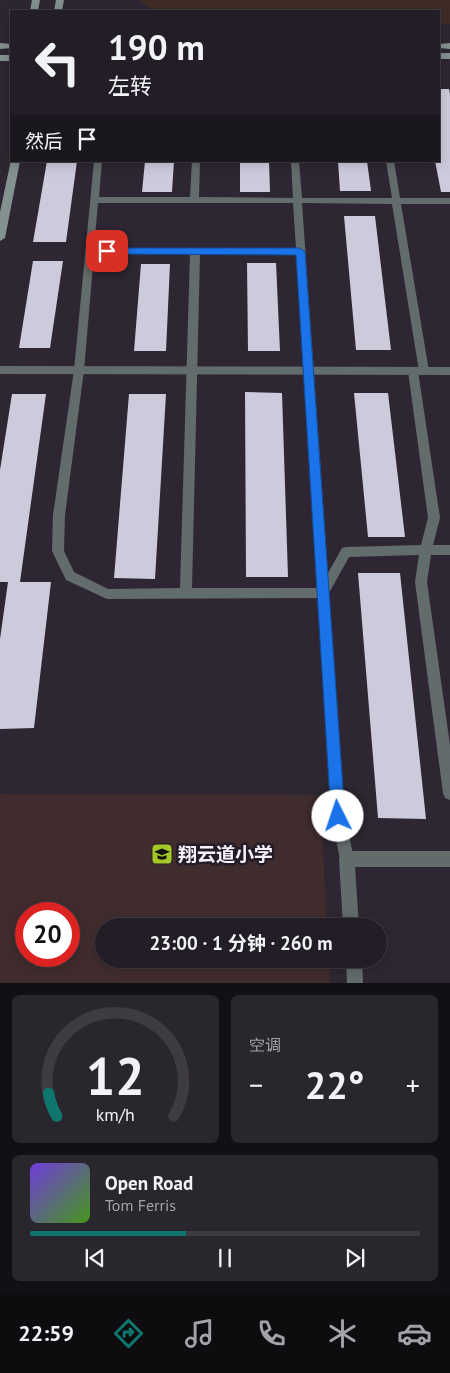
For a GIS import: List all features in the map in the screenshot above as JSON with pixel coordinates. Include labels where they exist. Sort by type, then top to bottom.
[{"type":"main road","points":[[0,238],[15,162]]},
{"type":"street","points":[[0,370],[450,371]]},
{"type":"street","points":[[351,918],[347,860],[450,859]]},
{"type":"street","points":[[354,968],[355,983]]},
{"type":"lane","points":[[98,162],[79,370],[59,515],[58,551],[70,576],[107,594],[323,593]]},
{"type":"lane","points":[[194,200],[196,162]]},
{"type":"lane","points":[[295,162],[338,816],[347,860]]},
{"type":"lane","points":[[390,162],[418,371],[434,518],[426,550],[422,582],[450,793]]},
{"type":"lane","points":[[94,200],[450,201]]},
{"type":"lane","points":[[90,251],[300,252]]},
{"type":"lane","points":[[186,593],[195,252]]},
{"type":"lane","points":[[323,593],[346,552],[450,550]]},
{"type":"shaded area","points":[[139,0],[450,0],[450,24],[440,24],[440,10],[152,10]]},
{"type":"shaded area","name":"翔云道小学","points":[[0,794],[320,795],[327,918],[95,918],[95,968],[329,968],[330,983],[0,983]]},
{"type":"building","points":[[440,89],[449,89],[450,192],[441,192],[435,162],[440,162]]},
{"type":"building","points":[[47,162],[77,162],[66,242],[33,242]]},
{"type":"building","points":[[145,162],[174,162],[172,192],[142,192]]},
{"type":"building","points":[[240,162],[269,162],[270,192],[240,192]]},
{"type":"building","points":[[338,162],[367,162],[371,191],[340,191]]},
{"type":"building","points":[[344,216],[375,216],[391,350],[356,350]]},
{"type":"building","points":[[33,261],[63,261],[50,348],[19,348]]},
{"type":"building","points":[[247,263],[276,263],[280,351],[248,351]]},
{"type":"building","points":[[141,264],[170,264],[166,351],[134,351]]},
{"type":"building","points":[[245,392],[282,393],[288,577],[246,577]]},
{"type":"building","points":[[354,393],[388,393],[405,537],[368,537]]},
{"type":"building","points":[[12,394],[46,394],[20,582],[51,582],[34,728],[0,729],[0,639],[8,582],[0,582],[0,470]]},
{"type":"building","points":[[129,394],[166,394],[155,579],[114,578]]},
{"type":"building","points":[[358,573],[400,573],[426,819],[378,818]]},
{"type":"place","name":"翔云道小学","points":[[162,854]]},
{"type":"route","points":[[107,251],[300,252],[338,816]]}]
